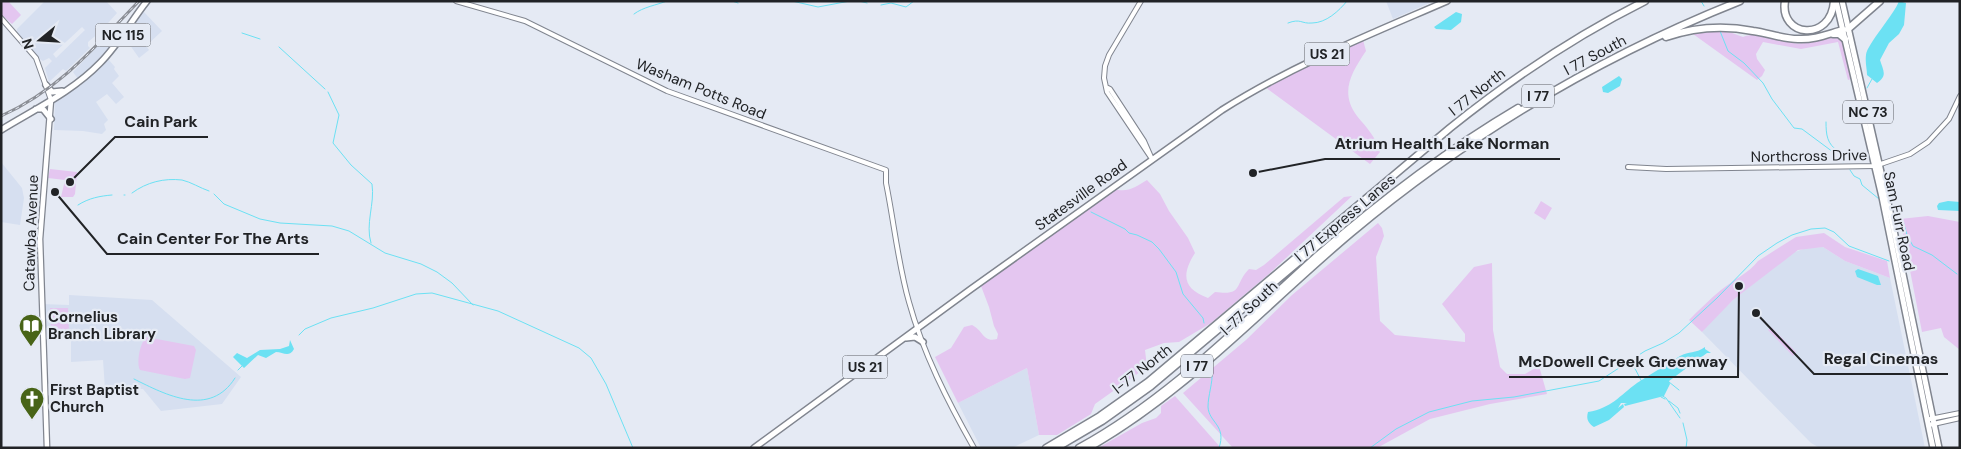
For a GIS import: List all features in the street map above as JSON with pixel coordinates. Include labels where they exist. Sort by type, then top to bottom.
[{"type":"highway","points":[[1608,20],[1639,1]]},
{"type":"highway","name":"I 77 North","points":[[1247,300],[1485,101],[1545,58],[1608,20],[1645,1]]},
{"type":"highway","name":"I 77 Express Lanes","points":[[1056,448],[1127,403],[1227,322],[1493,99],[1572,46],[1653,1]]},
{"type":"highway","name":"I 77 Express Lanes","points":[[1079,448],[1137,412],[1185,376],[1362,218],[1449,153],[1541,94],[1646,39],[1731,1]]},
{"type":"highway","name":"I 77 South","points":[[1396,197],[1443,162],[1509,118],[1560,88],[1629,51],[1740,1]]},
{"type":"highway","points":[[1785,1],[1785,11],[1790,22],[1798,28],[1808,31],[1818,29],[1827,23],[1832,14],[1835,1]]},
{"type":"highway","points":[[1629,51],[1669,36],[1706,28],[1737,28],[1796,39],[1811,38],[1846,29],[1880,1]]},
{"type":"highway","points":[[1830,34],[1839,34],[1845,39]]},
{"type":"highway","points":[[1362,218],[1396,197]]},
{"type":"highway","name":"I-77 South","points":[[1088,448],[1140,416],[1188,379],[1327,254],[1396,197]]},
{"type":"highway","points":[[1227,322],[1247,300]]},
{"type":"highway","name":"I-77 North","points":[[1046,448],[1088,424],[1136,391],[1247,300]]},
{"type":"main road","name":"NC 115","points":[[1,130],[85,77],[105,58],[147,1]]},
{"type":"main road","name":"Statesville Road","points":[[754,448],[1222,110],[1273,80],[1447,1]]},
{"type":"main road","name":"Sam Furr Road","points":[[1835,1],[1846,29],[1845,39],[1877,165]]},
{"type":"main road","name":"Sam Furr Road","points":[[1842,1],[1846,29],[1866,106],[1931,422],[1939,448]]},
{"type":"main road","points":[[1856,83],[1866,106]]},
{"type":"main road","points":[[46,84],[54,92],[70,88]]},
{"type":"main road","name":"Catawba Avenue","points":[[47,448],[40,239],[51,100]]},
{"type":"main road","points":[[35,109],[43,110],[51,118]]},
{"type":"main road","points":[[905,338],[915,338],[923,342]]},
{"type":"main road","name":"Sam Furr Road","points":[[1931,422],[1933,448]]},
{"type":"street","name":"Washam Potts Road","points":[[456,1],[520,19],[668,91],[886,170],[886,183],[906,292],[918,329]]},
{"type":"street","points":[[1141,1],[1106,61],[1104,73],[1107,92],[1152,159]]},
{"type":"street","name":"Catawba Avenue","points":[[1,18],[36,58],[51,100]]},
{"type":"street","name":"Northcross Drive","points":[[1628,167],[1666,169],[1877,165],[1915,151],[1933,139],[1949,119],[1960,96]]},
{"type":"street","points":[[918,329],[947,396],[974,448]]},
{"type":"street","points":[[1931,422],[1960,413]]},
{"type":"street","points":[[1931,422],[1960,418]]},
{"type":"shaded area","points":[[1,1],[8,1],[21,15],[12,24],[1,14]]},
{"type":"shaded area","points":[[45,1],[106,1],[117,13],[88,42],[90,48],[66,71],[63,69],[49,82],[45,68],[52,61],[49,58],[41,60],[17,32],[17,29]],"holes":[[[82,27],[85,30],[56,58],[53,54]]]},
{"type":"shaded area","points":[[1386,1],[1434,1],[1393,19]]},
{"type":"shaded area","points":[[143,11],[162,31],[146,46],[149,50],[139,58],[127,41],[130,38],[127,34]]},
{"type":"shaded area","points":[[120,22],[127,27],[119,38],[93,67],[78,79],[73,72]]},
{"type":"shaded area","points":[[1716,31],[1732,33],[1743,37],[1755,35],[1799,44],[1829,38],[1841,39],[1851,79],[1848,80],[1838,42],[1801,49],[1763,42],[1756,54],[1757,59],[1765,70],[1757,80],[1693,34]]},
{"type":"shaded area","points":[[1363,40],[1366,51],[1352,74],[1348,90],[1352,107],[1374,137],[1380,152],[1370,164],[1265,87]]},
{"type":"shaded area","points":[[108,59],[115,67],[114,69],[119,76],[112,83],[124,97],[116,104],[107,94],[96,102],[108,120],[104,124],[106,130],[102,134],[54,130],[55,101],[80,86]]},
{"type":"shaded area","points":[[1,162],[22,188],[24,198],[20,225],[1,222]]},
{"type":"shaded area","points":[[50,169],[77,172],[75,194],[73,197],[61,197],[65,180],[48,178]]},
{"type":"shaded area","points":[[1147,180],[1160,194],[1169,211],[1188,238],[1195,253],[1186,275],[1189,286],[1208,298],[1215,292],[1224,293],[1235,290],[1249,269],[1256,270],[1264,265],[1344,197],[1352,196],[1269,274],[1211,323],[1179,342],[1164,343],[1145,350],[1147,367],[1095,404],[1091,414],[1057,435],[1039,435],[1027,368],[958,403],[935,357],[951,348],[964,327],[972,325],[986,338],[997,339],[998,334],[981,286],[1114,189],[1127,190]]},
{"type":"shaded area","points":[[1541,201],[1552,208],[1545,220],[1534,213]]},
{"type":"shaded area","points":[[1928,216],[1960,222],[1960,350],[1944,337],[1941,328],[1922,332],[1900,219]]},
{"type":"shaded area","points":[[1378,223],[1382,228],[1384,236],[1376,257],[1380,321],[1395,335],[1465,342],[1465,334],[1442,304],[1474,267],[1492,263],[1493,330],[1500,367],[1507,374],[1525,374],[1539,366],[1547,394],[1490,404],[1430,419],[1377,448],[1233,448],[1183,393],[1246,340],[1292,295]]},
{"type":"shaded area","points":[[1824,233],[1845,247],[1887,261],[1890,278],[1845,261],[1823,247],[1798,250],[1733,300],[1702,332],[1689,320],[1717,293],[1758,261],[1796,237]]},
{"type":"shaded area","points":[[1823,247],[1845,261],[1890,278],[1925,448],[1820,448],[1811,443],[1702,332],[1709,322],[1733,300],[1792,253],[1806,248]]},
{"type":"shaded area","points":[[69,295],[152,300],[241,377],[222,404],[161,411],[143,389],[105,389],[103,360],[71,362],[71,337],[43,335],[42,304],[69,305]]},
{"type":"shaded area","points":[[50,308],[68,308],[69,332],[51,331]]},
{"type":"shaded area","points":[[1771,327],[1796,352],[1793,356],[1768,330]]},
{"type":"shaded area","points":[[146,337],[194,346],[196,350],[190,378],[185,379],[140,370],[138,363],[139,353]]},
{"type":"shaded area","points":[[1027,368],[1039,435],[1012,448],[981,448],[958,403]]},
{"type":"shaded area","points":[[1175,396],[1221,448],[1098,448],[1142,423],[1156,418],[1161,413],[1161,406]]},
{"type":"water","points":[[1899,1],[1906,3],[1904,25],[1899,34],[1889,43],[1880,60],[1884,75],[1877,83],[1867,75],[1867,50]]},
{"type":"water","points":[[1456,12],[1462,14],[1461,22],[1451,30],[1436,29],[1434,27]]},
{"type":"water","points":[[1619,76],[1622,79],[1620,86],[1608,93],[1603,92],[1602,87]]},
{"type":"water","points":[[1948,201],[1960,202],[1960,211],[1938,210],[1937,206],[1939,203]]},
{"type":"water","points":[[1858,269],[1878,276],[1881,285],[1857,277],[1855,271]]},
{"type":"water","points":[[290,340],[294,349],[292,352],[286,354],[276,352],[266,358],[258,355],[244,368],[233,357],[237,353],[247,358],[260,350],[280,349],[289,346]]},
{"type":"water","points":[[1705,347],[1711,353],[1707,353],[1669,381],[1670,384],[1664,396],[1625,406],[1624,404],[1627,403],[1621,403],[1618,408],[1623,404],[1624,407],[1609,420],[1594,427],[1587,419],[1588,412],[1603,408],[1615,401],[1637,383],[1680,356]]},
{"type":"waterway","points":[[634,14],[667,1]]},
{"type":"waterway","points":[[732,1],[738,3]]},
{"type":"waterway","points":[[792,1],[818,7],[850,1]]},
{"type":"waterway","points":[[859,1],[867,3]]},
{"type":"waterway","points":[[881,5],[891,3],[906,7],[914,1]]},
{"type":"waterway","points":[[1288,23],[1296,21],[1308,23],[1322,21],[1336,12],[1347,1]]},
{"type":"waterway","points":[[1701,1],[1704,6]]},
{"type":"waterway","points":[[1720,31],[1728,51],[1744,63],[1763,83],[1772,99],[1794,128],[1802,129],[1833,152],[1839,152],[1843,162]]},
{"type":"waterway","points":[[242,33],[260,39]]},
{"type":"waterway","points":[[279,47],[325,89]]},
{"type":"waterway","points":[[1867,88],[1872,79]]},
{"type":"waterway","points":[[328,92],[339,115],[333,143],[351,165],[372,184],[369,229],[371,243]]},
{"type":"waterway","points":[[1826,122],[1828,139],[1831,145],[1838,151]]},
{"type":"waterway","points":[[1850,170],[1854,176],[1860,179],[1862,185],[1879,199]]},
{"type":"waterway","points":[[132,193],[150,184],[169,180],[182,180],[209,191]]},
{"type":"waterway","points":[[214,194],[224,204],[260,219],[280,223],[332,226],[349,231],[385,253],[421,264],[437,272],[452,283],[473,305]]},
{"type":"waterway","points":[[78,205],[95,198],[112,195]]},
{"type":"waterway","points":[[1893,207],[1903,221],[1913,246],[1932,255],[1957,274]]},
{"type":"waterway","points":[[1091,212],[1125,229],[1129,233],[1152,242],[1176,272],[1183,294],[1203,318],[1204,323]]},
{"type":"waterway","points":[[1370,448],[1396,429],[1429,412],[1472,401],[1514,397],[1599,381],[1645,351],[1679,333],[1758,256],[1792,235],[1811,229],[1825,228],[1834,232],[1849,246],[1889,261]]},
{"type":"waterway","points":[[299,335],[305,329],[331,318],[373,308],[416,294],[432,293],[498,311],[579,348],[591,358],[606,384],[633,448]]},
{"type":"waterway","points":[[1631,361],[1642,382]]},
{"type":"waterway","points":[[238,370],[242,366]]},
{"type":"waterway","points":[[1212,372],[1208,407],[1211,417],[1221,434],[1219,448]]},
{"type":"waterway","points":[[134,379],[173,396],[187,400],[200,400],[213,397],[225,390],[235,378]]},
{"type":"waterway","points":[[1669,382],[1679,390]]},
{"type":"waterway","points":[[1661,395],[1666,398],[1680,418]]},
{"type":"waterway","points":[[1661,397],[1665,399]]},
{"type":"waterway","points":[[1669,401],[1678,408],[1680,413]]},
{"type":"waterway","points":[[1683,423],[1687,440],[1686,448]]},
{"type":"railway","points":[[1,116],[41,93],[76,66],[139,1]]},
{"type":"place","name":"Atrium Health Lake Norman","points":[[1253,173]]},
{"type":"place","name":"Cain Park","points":[[70,182]]},
{"type":"place","name":"Cain Center For The Arts","points":[[55,192]]},
{"type":"place","name":"McDowell Creek Greenway","points":[[1739,286]]},
{"type":"place","name":"Regal Cinemas","points":[[1756,313]]},
{"type":"place","name":"Cornelius Branch Library","points":[[31,347]]},
{"type":"place","name":"First Baptist Church","points":[[32,420]]}]
